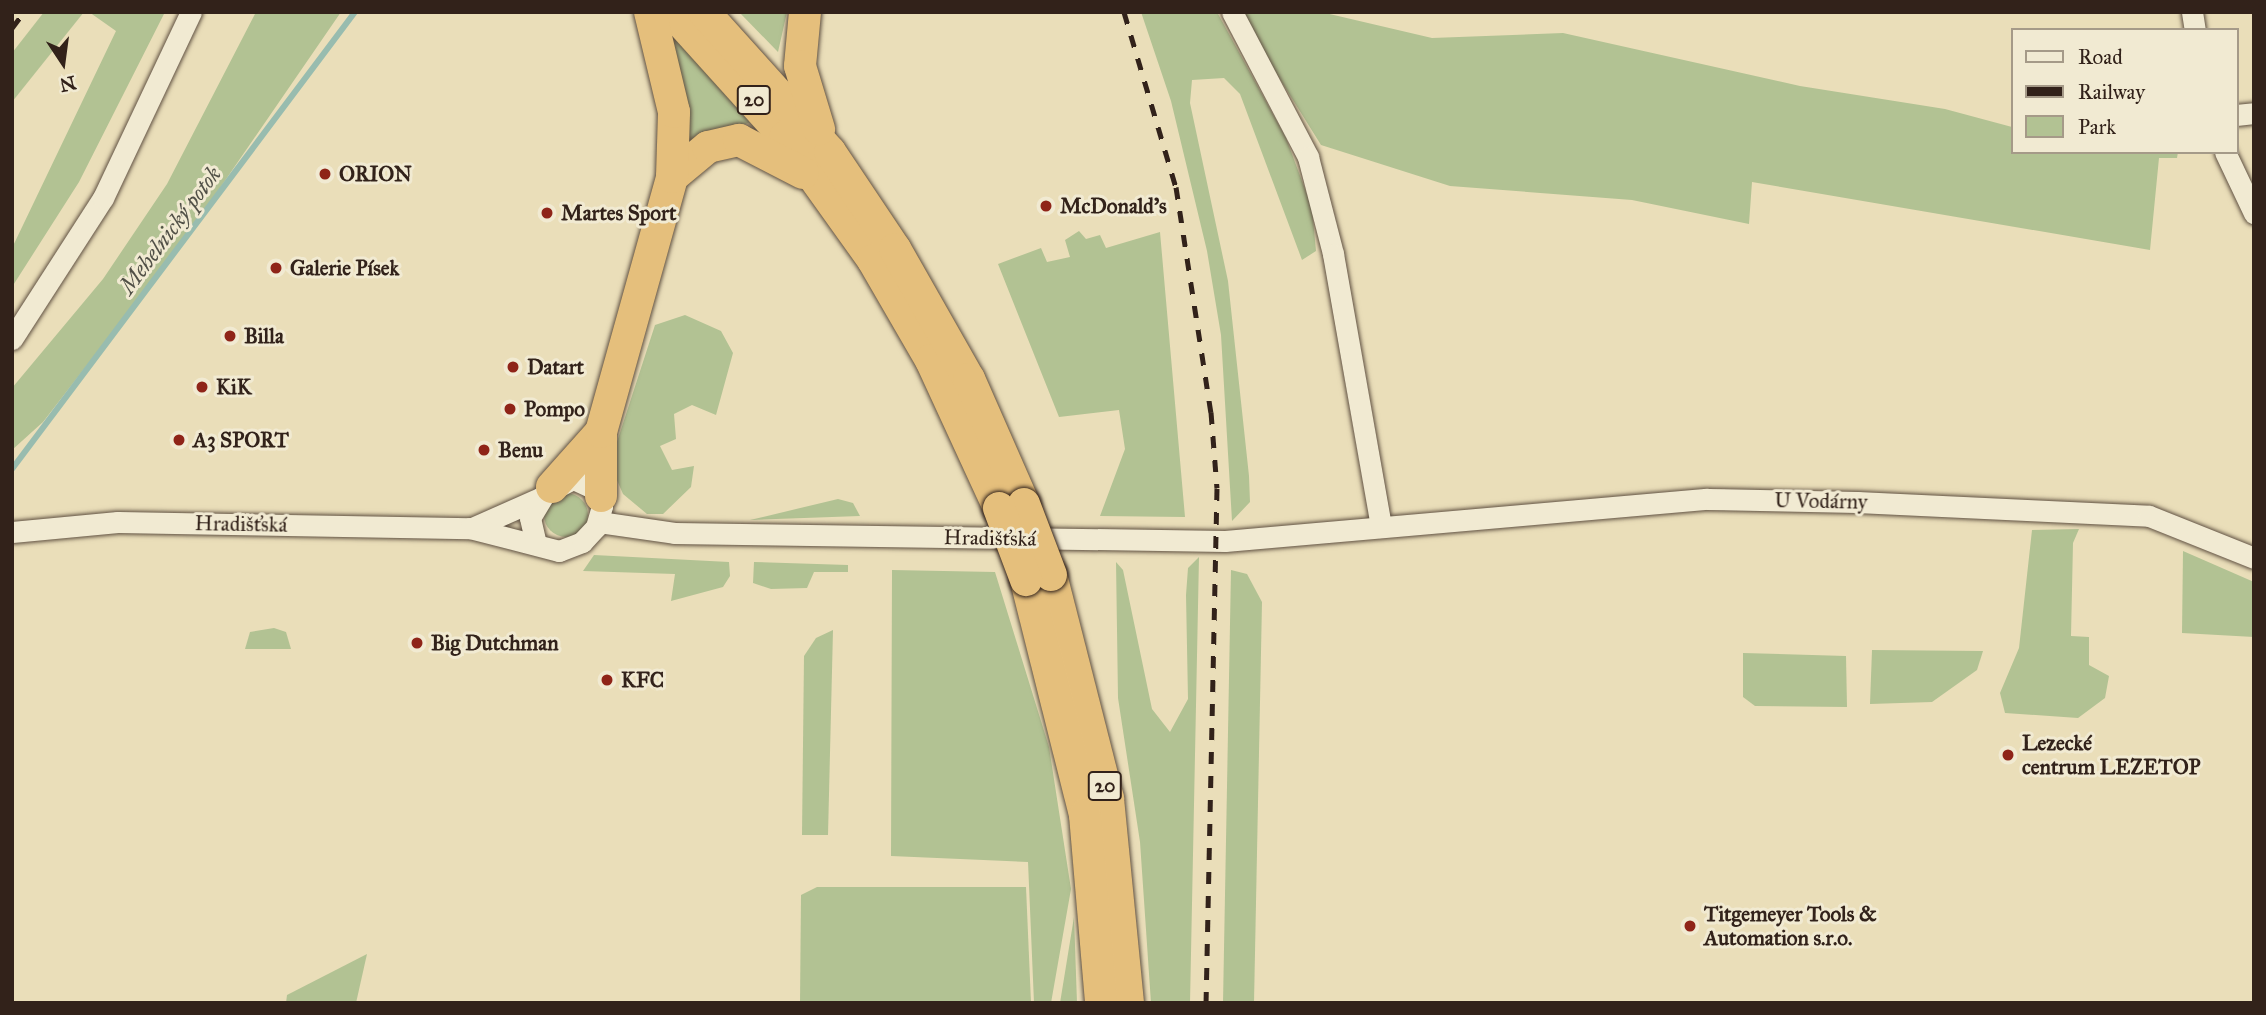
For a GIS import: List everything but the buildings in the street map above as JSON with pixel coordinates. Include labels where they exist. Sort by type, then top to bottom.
[{"type":"highway","points":[[600,509],[601,432],[672,177],[674,112],[650,12]]},
{"type":"highway","name":"20","points":[[671,12],[718,58],[828,195],[931,360],[1012,506]]},
{"type":"highway","name":"20","points":[[704,12],[830,152],[923,295],[991,424],[1012,506],[1038,578],[1108,799],[1128,1003]]},
{"type":"highway","points":[[806,12],[800,65],[830,152]]},
{"type":"highway","points":[[672,177],[708,147],[739,140],[782,158],[828,195]]},
{"type":"highway","points":[[546,492],[601,432]]},
{"type":"highway","name":"20","points":[[1038,578],[1085,815],[1101,1003]]},
{"type":"street","points":[[12,339],[103,198],[191,12]]},
{"type":"street","points":[[1231,12],[1308,157],[1333,254],[1381,527]]},
{"type":"street","points":[[2226,154],[2254,214]]},
{"type":"street","name":"Hradišťská","points":[[470,528],[546,492],[580,480],[600,509],[663,533],[1110,540],[1268,539],[1381,527]]},
{"type":"street","points":[[536,543],[530,524],[546,492]]},
{"type":"street","name":"U Vodárny","points":[[1381,527],[1707,499],[1857,502],[2149,516],[2254,558]]},
{"type":"street","name":"Hradišťská","points":[[12,532],[118,522],[470,528],[536,543],[553,551],[571,548],[600,509]]},
{"type":"green space","points":[[44,12],[84,12],[12,102],[12,53]]},
{"type":"green space","points":[[89,12],[165,12],[79,182],[12,287],[12,248],[116,31]]},
{"type":"green space","points":[[256,12],[341,12],[189,233],[43,422],[12,450],[12,388],[103,279],[167,184]]},
{"type":"green space","points":[[739,12],[787,12],[778,52]]},
{"type":"green space","points":[[1141,12],[1217,12],[1286,138],[1312,208],[1316,251],[1302,260],[1240,94],[1224,78],[1192,80],[1190,103],[1228,281],[1249,476],[1250,502],[1232,521],[1221,335],[1207,251],[1171,101]]},
{"type":"green space","points":[[1238,12],[1321,12],[1432,38],[1563,33],[1800,86],[1945,109],[2010,126],[2010,154],[2178,154],[2177,158],[2159,158],[2150,250],[1752,182],[1749,224],[1632,200],[1450,186],[1321,145]]},
{"type":"green space","points":[[666,25],[753,121],[681,149]]},
{"type":"green space","points":[[1079,231],[1086,239],[1100,235],[1106,248],[1160,232],[1185,517],[1100,516],[1125,449],[1119,410],[1059,417],[998,264],[1041,248],[1047,262],[1070,257],[1065,240]]},
{"type":"green space","points":[[685,315],[721,331],[733,353],[716,415],[692,405],[674,414],[676,439],[660,446],[672,470],[694,466],[691,487],[663,514],[647,514],[623,494],[613,471],[616,445],[655,325]]},
{"type":"green space","points":[[566,493],[575,494],[582,499],[587,506],[587,524],[582,531],[575,536],[566,537],[557,536],[550,531],[545,524],[544,515],[545,506],[550,499],[557,494]]},
{"type":"green space","points":[[838,499],[853,503],[860,516],[750,520]]},
{"type":"green space","points":[[2079,529],[2073,543],[2071,636],[2089,637],[2089,665],[2109,676],[2105,698],[2078,718],[2005,713],[2000,693],[2019,648],[2032,530]]},
{"type":"green space","points":[[2183,551],[2254,582],[2254,637],[2182,633]]},
{"type":"green space","points":[[594,555],[729,562],[730,576],[723,587],[671,601],[675,574],[583,571]]},
{"type":"green space","points":[[1199,557],[1190,1003],[1151,1003],[1140,842],[1118,698],[1116,562],[1123,570],[1152,709],[1170,732],[1188,699],[1188,568]]},
{"type":"green space","points":[[754,562],[848,565],[848,572],[814,572],[807,588],[771,589],[753,583]]},
{"type":"green space","points":[[892,570],[995,572],[1049,747],[1071,889],[1051,1003],[1034,1003],[1028,862],[891,856]]},
{"type":"green space","points":[[1231,570],[1247,574],[1262,602],[1254,1003],[1223,1003]]},
{"type":"green space","points":[[274,628],[286,632],[291,649],[245,649],[250,632]]},
{"type":"green space","points":[[833,630],[828,835],[802,835],[804,656],[816,638]]},
{"type":"green space","points":[[1872,650],[1983,651],[1977,670],[1932,702],[1870,704]]},
{"type":"green space","points":[[1743,653],[1846,656],[1847,707],[1755,706],[1743,697]]},
{"type":"green space","points":[[817,887],[1026,887],[1031,1003],[800,1003],[801,895]]},
{"type":"green space","points":[[1074,917],[1077,1003],[1060,1003]]},
{"type":"green space","points":[[367,954],[356,1003],[286,1003],[287,995]]},
{"type":"waterway","name":"Mehelnický potok","points":[[12,469],[355,12]]},
{"type":"railway","points":[[12,28],[24,12]]},
{"type":"railway","points":[[1124,12],[1176,187],[1211,412],[1217,488],[1206,1003]]},
{"type":"place","name":"ORION","points":[[325,174]]},
{"type":"place","name":"McDonald's","points":[[1046,206]]},
{"type":"place","name":"Martes Sport","points":[[547,213]]},
{"type":"place","name":"Galerie Písek","points":[[276,268]]},
{"type":"place","name":"Billa","points":[[230,336]]},
{"type":"place","name":"Datart","points":[[513,367]]},
{"type":"place","name":"KiK","points":[[202,387]]},
{"type":"place","name":"Pompo","points":[[510,409]]},
{"type":"place","name":"A3 SPORT","points":[[179,440]]},
{"type":"place","name":"Benu","points":[[484,450]]},
{"type":"place","name":"Big Dutchman","points":[[417,643]]},
{"type":"place","name":"KFC","points":[[607,680]]},
{"type":"place","name":"Lezecké centrum LEZETOP","points":[[2008,755]]},
{"type":"place","name":"Titgemeyer Tools & Automation s.r.o.","points":[[1690,926]]}]
